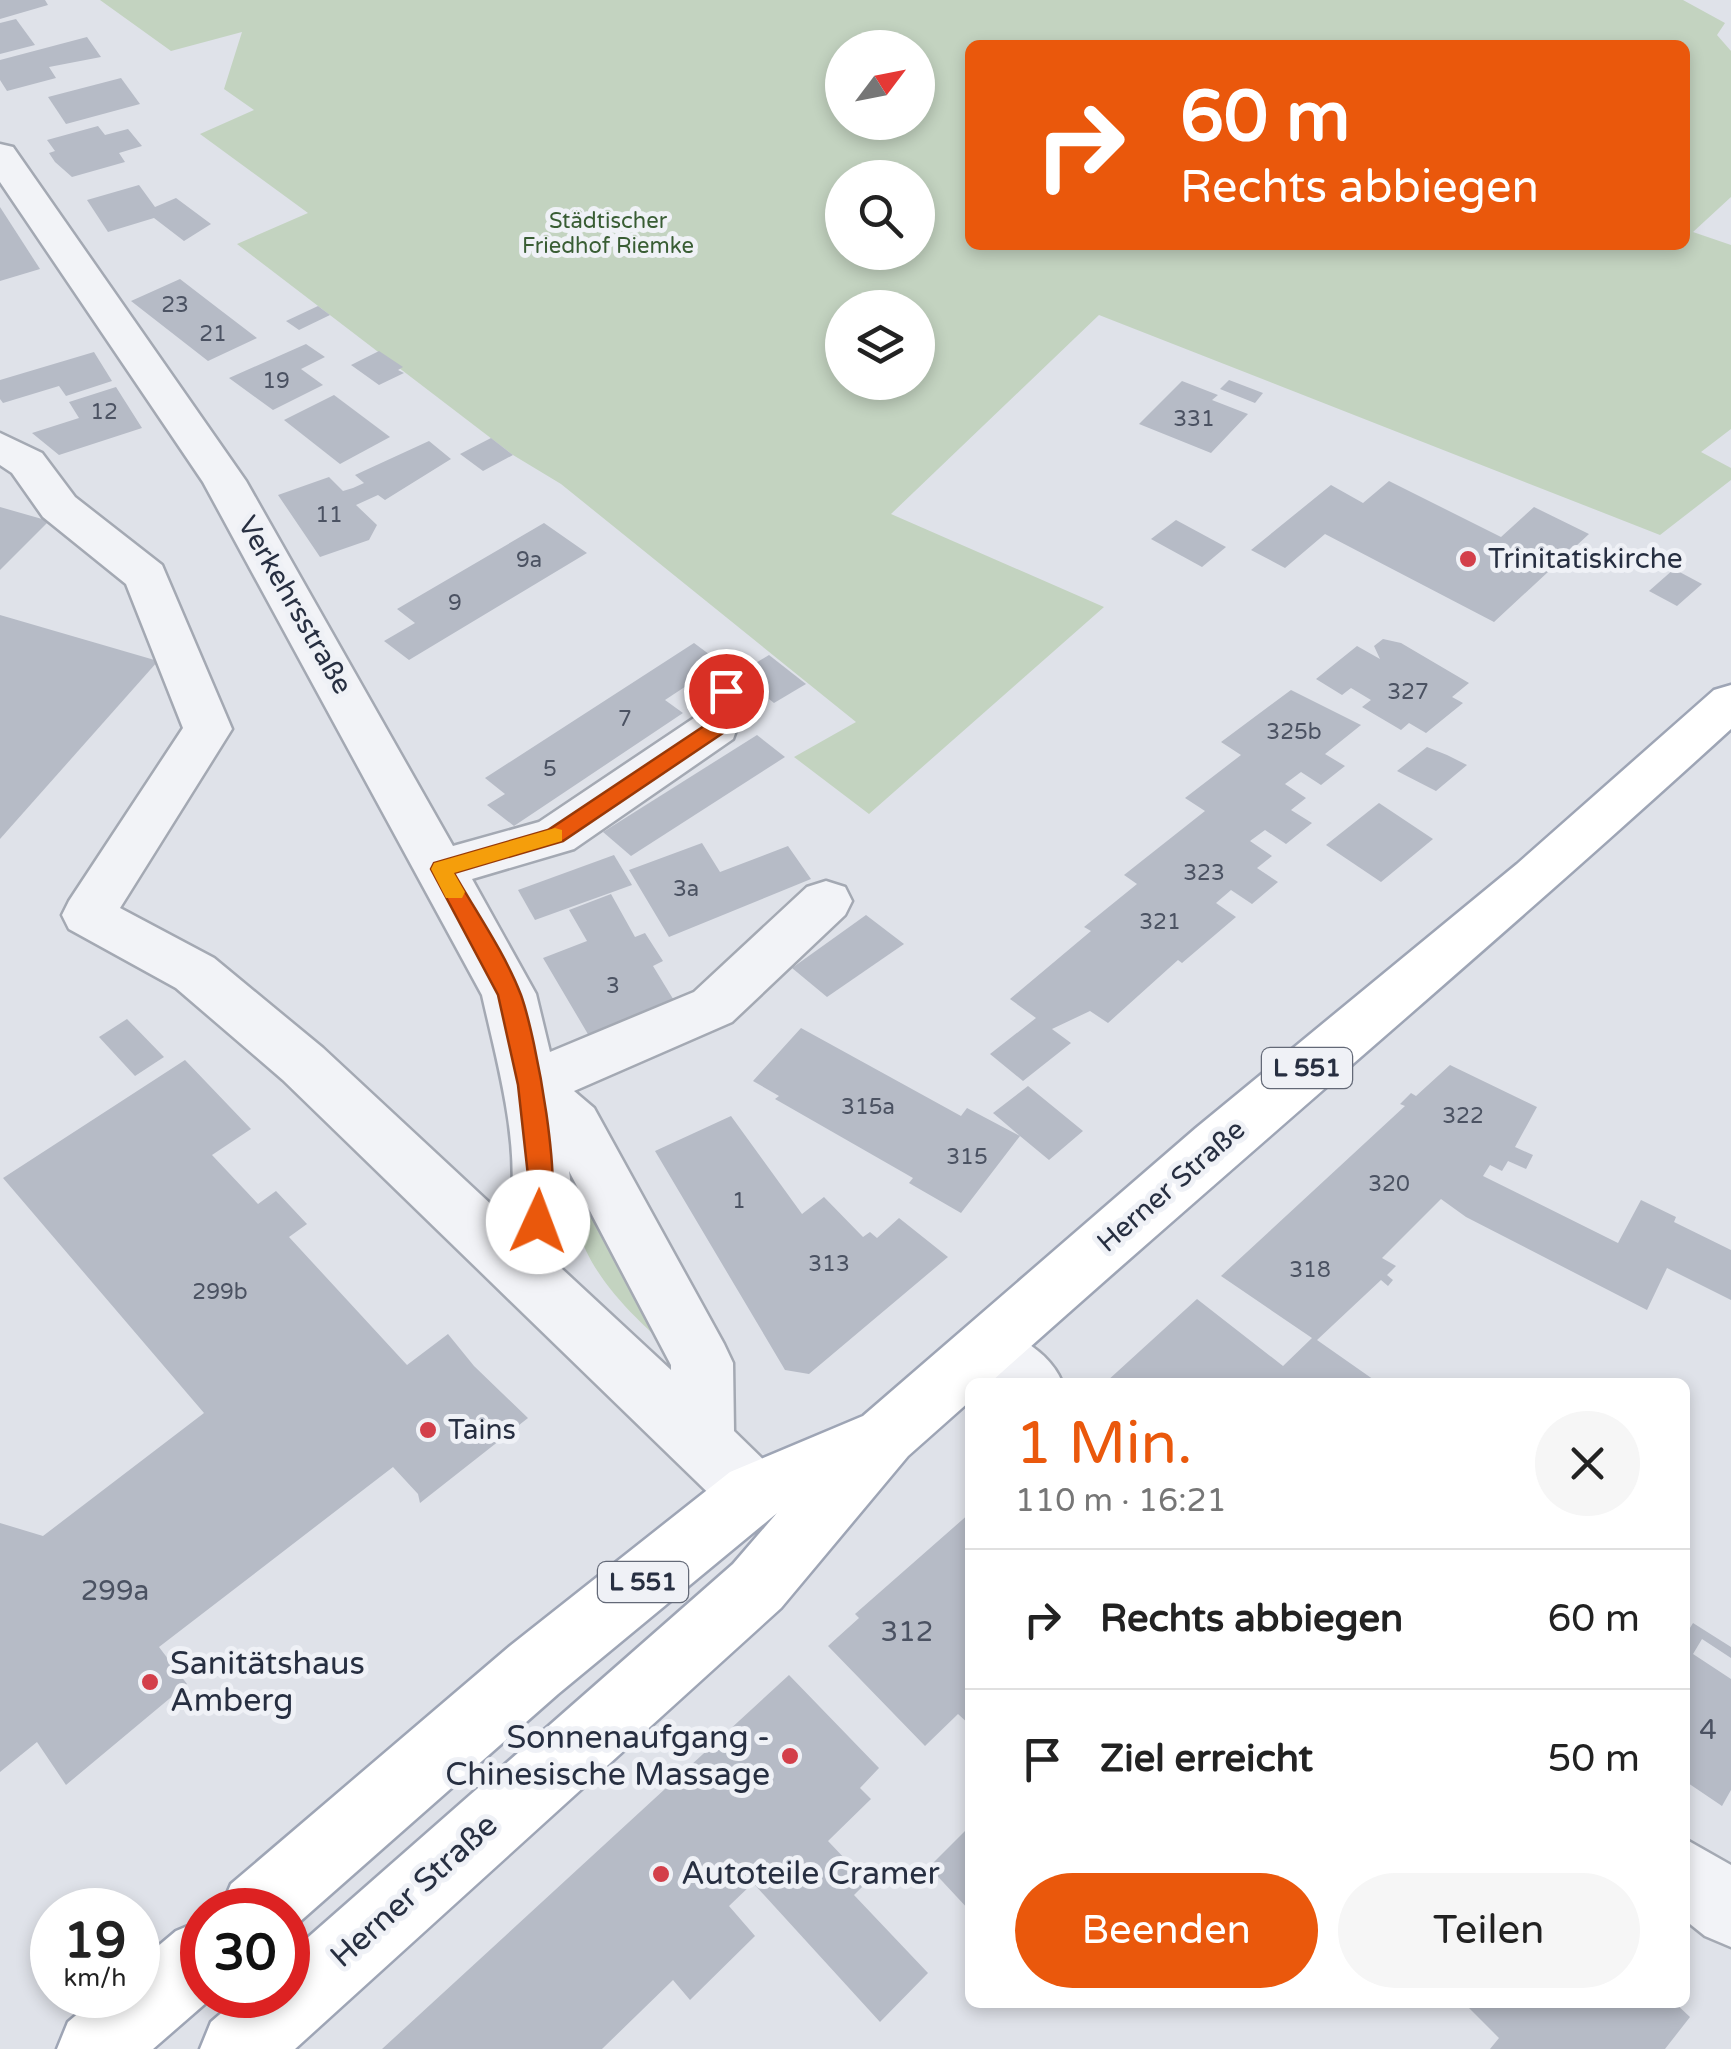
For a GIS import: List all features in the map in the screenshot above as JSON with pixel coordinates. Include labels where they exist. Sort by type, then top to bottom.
[{"type":"main road","name":"Herner Straße","points":[[1008,1366],[1231,1132],[1535,878],[1731,702]]},
{"type":"main road","name":"Herner Straße","points":[[282,1888],[534,1670],[752,1494],[886,1436],[965,1391]]},
{"type":"main road","name":"Herner Straße","points":[[238,2049],[757,1586],[886,1436]]},
{"type":"main road","name":"L 551","points":[[645,1684],[692,1591],[752,1494]]},
{"type":"main road","points":[[95,2049],[180,1975]]},
{"type":"street","name":"Verkehrsstraße","points":[[0,155],[224,481],[510,994],[530,1085],[542,1194],[529,1278]]},
{"type":"street","points":[[0,446],[27,462],[59,507],[146,576],[208,729],[88,914],[195,973],[303,1064],[752,1494]]},
{"type":"street","points":[[441,869],[556,836],[716,728],[726,691]]},
{"type":"street","points":[[702,1443],[702,1363],[574,1125],[530,1085],[713,1007],[826,901]]},
{"type":"street","points":[[1690,1879],[1731,1910]]},
{"type":"green space","name":"Städtischer Friedhof Riemke","points":[[100,0],[1683,0],[1725,23],[1717,35],[1731,51],[1731,197],[1693,232],[1731,245],[1731,429],[1701,452],[1731,468],[1731,480],[1660,535],[1099,315],[891,514],[1104,607],[869,814],[794,757],[856,722],[561,484],[513,455],[237,244],[308,213],[200,134],[254,110],[224,89],[242,32],[171,51]]},
{"type":"green space","points":[[575,1168],[685,1363],[621,1302],[589,1257],[571,1204],[569,1172]]},
{"type":"building","points":[[0,0],[45,0],[48,5],[0,19]]},
{"type":"building","points":[[16,19],[35,45],[0,54],[0,23]]},
{"type":"building","points":[[87,37],[101,57],[49,67],[56,78],[7,91],[0,80],[0,60]]},
{"type":"building","points":[[121,78],[140,104],[66,124],[48,97]]},
{"type":"building","points":[[98,126],[105,135],[128,129],[142,146],[119,153],[125,162],[72,177],[55,162],[49,153],[55,151],[47,140]]},
{"type":"building","points":[[139,185],[155,207],[176,198],[211,224],[184,241],[154,218],[108,232],[87,200]]},
{"type":"building","points":[[0,207],[40,269],[0,281]]},
{"type":"building","points":[[180,279],[257,338],[208,361],[131,301]]},
{"type":"building","points":[[318,306],[330,315],[299,330],[286,321]]},
{"type":"building","points":[[306,344],[325,357],[301,369],[323,385],[273,410],[229,378]]},
{"type":"building","points":[[379,351],[403,367],[398,370],[404,373],[379,385],[351,365]]},
{"type":"building","points":[[94,352],[112,381],[66,396],[59,386],[3,403],[0,399],[0,380]]},
{"type":"building","points":[[1229,380],[1263,393],[1255,403],[1220,389]]},
{"type":"building","points":[[1182,381],[1218,395],[1212,400],[1248,414],[1211,453],[1139,424]]},
{"type":"building","points":[[116,387],[142,428],[59,455],[32,433],[79,418],[69,402]]},
{"type":"building","points":[[334,395],[390,437],[340,464],[284,420]]},
{"type":"building","points":[[491,438],[513,455],[483,471],[460,454]]},
{"type":"building","points":[[429,441],[451,459],[385,500],[378,495],[356,505],[377,525],[369,540],[320,557],[278,495],[329,477],[343,491],[353,488],[364,483],[355,475]]},
{"type":"building","name":"Trinitatiskirche","points":[[1389,481],[1501,537],[1534,507],[1589,534],[1494,622],[1325,534],[1285,568],[1251,550],[1331,485],[1363,503]]},
{"type":"building","points":[[0,507],[49,521],[0,570]]},
{"type":"building","points":[[1176,520],[1226,547],[1202,567],[1151,539]]},
{"type":"building","points":[[544,523],[587,553],[409,660],[384,641],[415,623],[397,609]]},
{"type":"building","points":[[1674,569],[1702,584],[1677,606],[1649,591]]},
{"type":"building","points":[[0,615],[158,661],[0,839]]},
{"type":"building","points":[[1383,639],[1401,643],[1469,683],[1452,697],[1463,703],[1426,733],[1409,723],[1401,730],[1362,707],[1371,700],[1351,688],[1342,695],[1316,679],[1357,646],[1380,659],[1374,646]]},
{"type":"building","points":[[694,643],[721,663],[665,700],[683,713],[514,826],[487,805],[505,794],[485,778]]},
{"type":"building","points":[[769,655],[806,684],[774,703],[737,674]]},
{"type":"building","points":[[1291,690],[1361,725],[1325,754],[1345,766],[1321,785],[1301,772],[1285,784],[1306,798],[1291,810],[1312,823],[1286,844],[1265,830],[1250,841],[1272,856],[1257,868],[1278,882],[1252,904],[1231,890],[1216,903],[1236,917],[1182,963],[1178,960],[1108,1023],[1090,1011],[1052,1029],[1071,1043],[1023,1081],[990,1054],[1036,1018],[1010,999],[1091,931],[1084,927],[1137,884],[1124,875],[1205,811],[1185,798],[1241,755],[1221,742]]},
{"type":"building","points":[[757,735],[785,757],[631,856],[603,832]]},
{"type":"building","points":[[1427,747],[1467,765],[1436,791],[1397,771]]},
{"type":"building","points":[[1379,803],[1433,839],[1381,882],[1326,845]]},
{"type":"building","points":[[702,843],[720,872],[788,846],[811,879],[669,937],[629,870]]},
{"type":"building","points":[[614,855],[632,885],[535,920],[518,890]]},
{"type":"building","points":[[611,894],[635,937],[645,933],[663,961],[653,966],[678,1007],[592,1041],[543,958],[587,941],[569,910]]},
{"type":"building","points":[[866,915],[904,944],[827,997],[792,968]]},
{"type":"building","points":[[127,1019],[164,1057],[135,1076],[99,1037]]},
{"type":"building","points":[[801,1028],[961,1116],[967,1108],[1020,1136],[961,1213],[909,1183],[913,1178],[775,1099],[779,1096],[753,1081]]},
{"type":"building","points":[[185,1060],[251,1129],[212,1155],[258,1204],[276,1191],[307,1224],[289,1237],[407,1365],[448,1334],[474,1366],[528,1418],[420,1503],[418,1494],[393,1467],[159,1647],[187,1684],[66,1785],[37,1742],[0,1772],[0,1523],[43,1536],[204,1413],[3,1178]]},
{"type":"building","points":[[1450,1065],[1537,1107],[1515,1147],[1533,1155],[1526,1169],[1508,1161],[1502,1171],[1490,1165],[1483,1176],[1618,1243],[1641,1200],[1676,1217],[1674,1222],[1731,1250],[1731,1300],[1667,1268],[1647,1310],[1466,1217],[1441,1199],[1382,1258],[1396,1266],[1387,1275],[1393,1280],[1388,1286],[1381,1280],[1317,1340],[1371,1378],[1110,1378],[1197,1299],[1283,1366],[1312,1338],[1221,1276],[1405,1106],[1400,1104],[1411,1093],[1416,1096]]},
{"type":"building","points":[[1028,1086],[1083,1131],[1049,1160],[993,1113]]},
{"type":"building","points":[[731,1116],[802,1214],[824,1197],[863,1237],[870,1232],[877,1238],[899,1218],[948,1257],[809,1374],[785,1370],[655,1151]]},
{"type":"building","points":[[965,1517],[965,1720],[958,1714],[925,1746],[828,1646],[859,1618],[855,1614]]},
{"type":"building","points":[[1693,1623],[1731,1647],[1731,1658],[1702,1639],[1693,1654],[1731,1679],[1731,1790],[1722,1806],[1690,1784]]},
{"type":"building","points":[[789,1675],[879,1768],[860,1788],[871,1799],[828,1841],[867,1882],[854,1895],[928,1973],[880,2022],[753,1883],[729,1906],[755,1936],[690,2000],[673,1980],[602,2049],[382,2049]]},
{"type":"building","points":[[965,1831],[965,1906],[929,1867]]},
{"type":"building","points":[[1469,2008],[1680,2008],[1690,2017],[1665,2049],[1490,2049],[1499,2038]]},
{"type":"slow traffic","points":[[454,892],[441,869],[555,836]]},
{"type":"place","name":"Trinitatiskirche","points":[[1468,559]]},
{"type":"place","name":"Tains","points":[[428,1430]]},
{"type":"place","name":"Sanitätshaus Amberg","points":[[150,1682]]},
{"type":"place","name":"Sonnenaufgang - Chinesische Massage","points":[[790,1756]]},
{"type":"place","name":"Autoteile Cramer","points":[[661,1874]]},
{"type":"route","points":[[538,1222],[542,1194],[530,1085],[510,994],[441,869],[556,836],[716,728],[726,691]]}]
